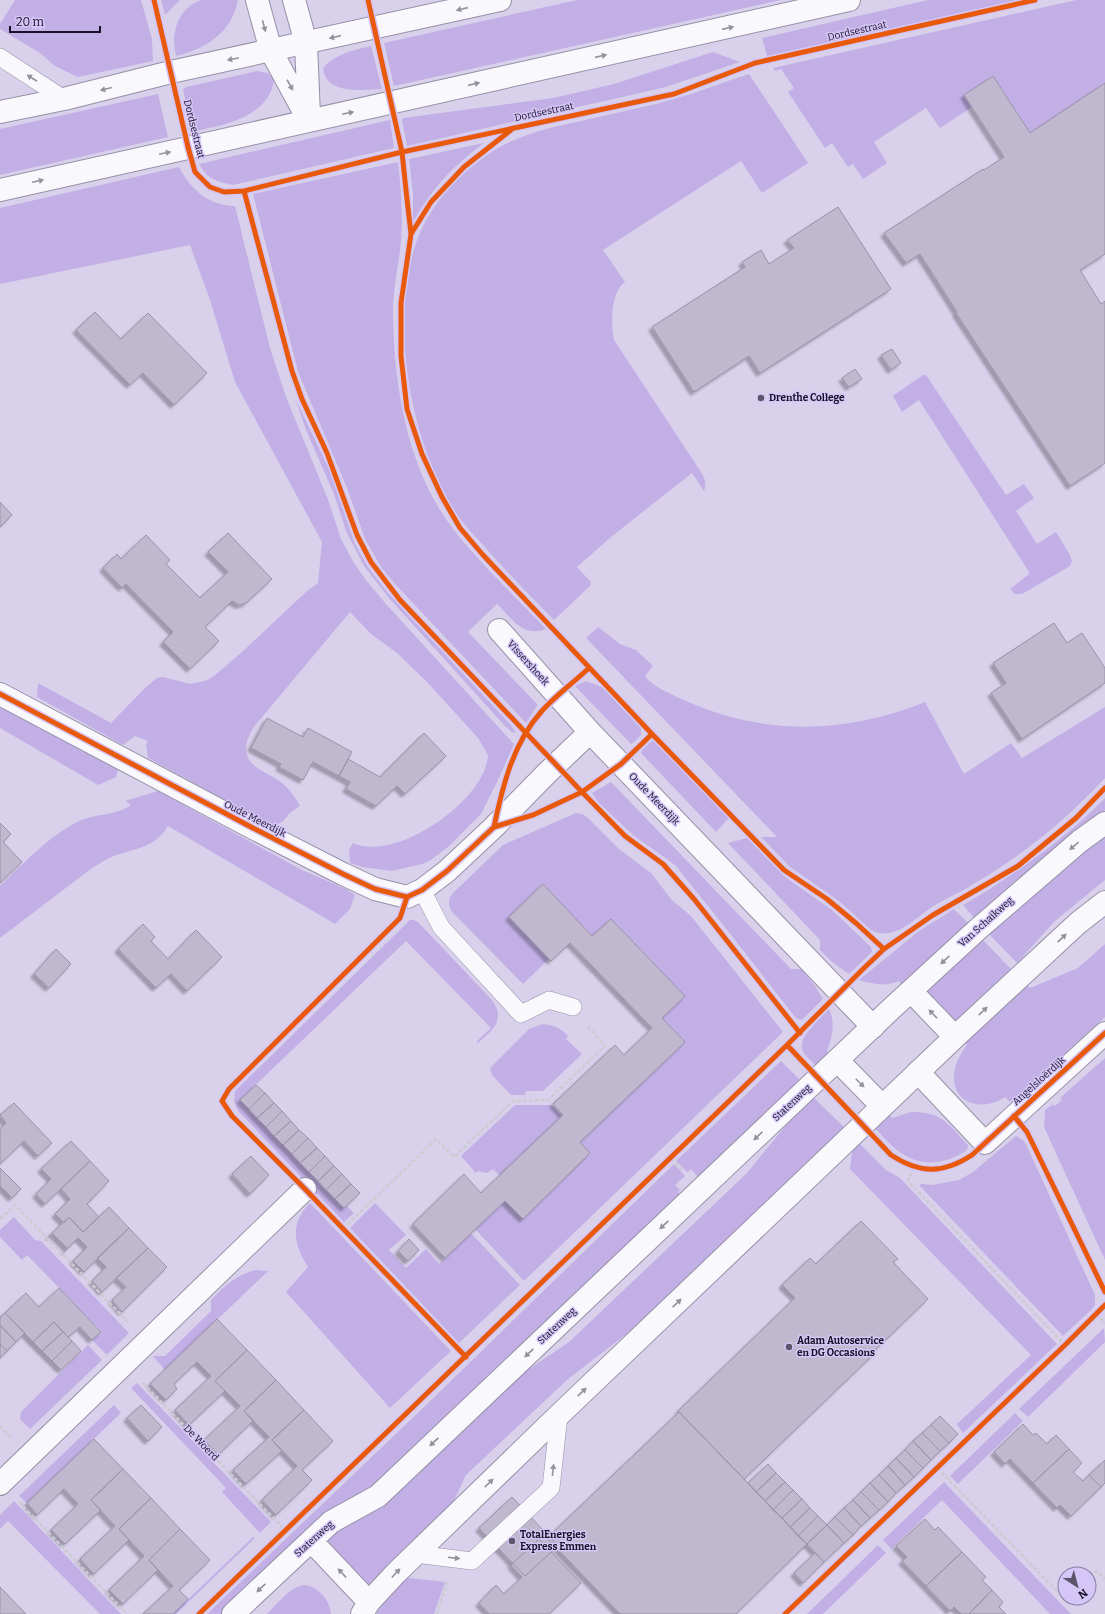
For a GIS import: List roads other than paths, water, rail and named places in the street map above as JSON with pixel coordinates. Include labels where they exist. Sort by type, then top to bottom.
[{"type":"street","points":[[258,0],[271,51],[310,121]]},
{"type":"street","points":[[294,0],[306,43],[310,121]]},
{"type":"street","points":[[0,112],[64,99],[171,72],[500,0]]},
{"type":"street","name":"Dordsestraat","points":[[0,190],[849,0]]},
{"type":"street","name":"Vissershoek","points":[[499,630],[590,732]]},
{"type":"street","name":"Oude Meerdijk","points":[[0,694],[253,828],[344,874],[375,889],[407,896],[422,890],[447,871],[494,828],[548,772],[590,732],[873,1027]]},
{"type":"street","name":"Van Schaikweg","points":[[873,1027],[1010,900],[1080,841],[1105,823]]},
{"type":"street","points":[[306,1546],[312,1545],[318,1548],[366,1608],[415,1554],[558,1415],[955,1037],[1078,923],[1105,902]]},
{"type":"street","points":[[911,991],[955,1037]]},
{"type":"street","name":"Statenweg","points":[[233,1614],[331,1522],[378,1496],[873,1027]]},
{"type":"street","name":"Angelsloërdijk","points":[[918,1072],[985,1143],[1105,1033]]},
{"type":"street","points":[[838,1061],[882,1106]]},
{"type":"street","points":[[1,1484],[305,1189]]},
{"type":"lane","points":[[0,57],[64,99]]},
{"type":"lane","points":[[422,890],[441,927],[521,1014],[549,1000],[573,1007]]},
{"type":"lane","points":[[415,1554],[472,1561],[551,1488],[558,1415]]},
{"type":"place","name":"Drenthe College","points":[[761,398]]},
{"type":"place","name":"Adam Autoservice en DG Occasions","points":[[789,1347]]},
{"type":"place","name":"TotalEnergies Express Emmen","points":[[512,1541]]}]
